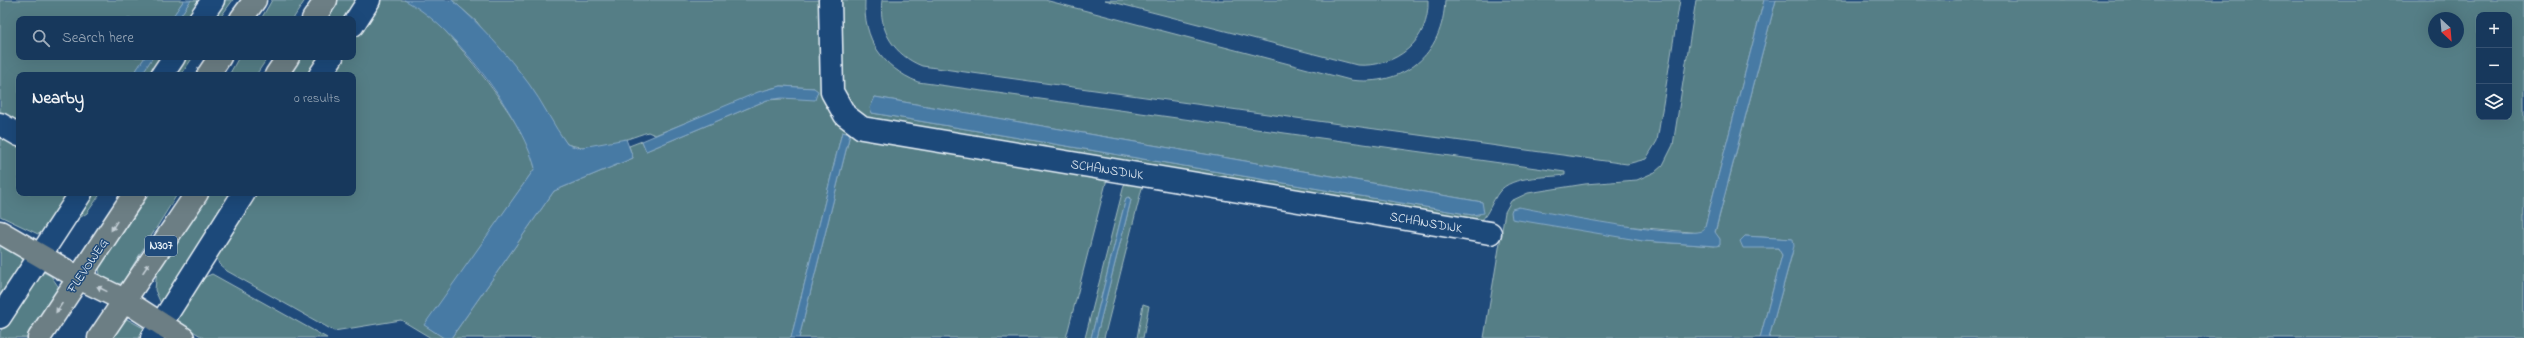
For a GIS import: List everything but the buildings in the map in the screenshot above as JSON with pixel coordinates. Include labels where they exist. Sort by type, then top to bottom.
[{"type":"highway","points":[[243,16],[255,0]]},
{"type":"highway","points":[[315,16],[326,0]]},
{"type":"highway","points":[[210,72],[218,60]]},
{"type":"highway","points":[[278,72],[286,60]]},
{"type":"highway","name":"FLEVOWEG","points":[[39,338],[133,196]]},
{"type":"highway","name":"N307","points":[[99,338],[195,196]]},
{"type":"highway","points":[[0,232],[42,255],[79,278],[124,300],[156,331],[183,338]]},
{"type":"street","points":[[202,16],[213,0]]},
{"type":"street","points":[[356,20],[369,0]]},
{"type":"street","name":"SCHANSDIJK","points":[[830,0],[832,92],[845,115],[862,128],[1490,233]]},
{"type":"street","points":[[164,72],[172,60]]},
{"type":"street","points":[[322,72],[330,60]]},
{"type":"street","points":[[0,124],[16,133]]},
{"type":"street","points":[[0,317],[42,255],[79,196]]},
{"type":"street","points":[[156,331],[242,196]]},
{"type":"green space","points":[[0,0],[184,0],[173,16],[16,16],[16,60],[143,60],[135,72],[16,72],[16,125],[0,115]]},
{"type":"green space","points":[[191,0],[204,0],[193,16],[180,16]]},
{"type":"green space","points":[[223,0],[233,0],[221,16],[212,16]]},
{"type":"green space","points":[[272,0],[305,0],[295,16],[263,16]]},
{"type":"green space","points":[[335,0],[361,0],[350,16],[325,16]]},
{"type":"green space","points":[[379,0],[404,0],[418,7],[435,21],[474,64],[521,132],[532,154],[535,168],[425,325],[444,338],[431,338],[401,320],[334,331],[227,271],[219,264],[216,256],[252,196],[356,196],[356,72],[332,72],[340,60],[356,60],[356,35]]},
{"type":"green space","points":[[452,0],[821,0],[822,83],[869,139],[1107,179],[1066,338],[799,338],[850,134],[842,132],[791,338],[451,338],[554,191],[633,158],[629,146],[642,141],[646,151],[767,100],[796,98],[814,88],[781,86],[769,89],[655,135],[648,132],[629,139],[597,146],[587,147],[567,144],[477,22]]},
{"type":"green space","points":[[839,0],[865,0],[867,27],[877,50],[894,68],[905,76],[918,82],[1565,172],[1565,175],[1530,178],[1512,183],[1499,192],[1481,221],[874,123],[858,115],[843,97]],"holes":[[[875,97],[1482,202],[1479,215],[1472,215],[872,113],[873,100]]]},
{"type":"green space","points":[[882,0],[1045,0],[1350,80],[1370,81],[1387,78],[1403,72],[1417,63],[1428,51],[1437,37],[1443,20],[1445,0],[1680,0],[1657,141],[1646,159],[1627,164],[922,66],[903,55],[890,40],[881,11]]},
{"type":"green space","points":[[1105,0],[1428,0],[1427,15],[1423,28],[1417,39],[1408,49],[1397,57],[1385,62],[1371,65],[1357,65]]},
{"type":"green space","points":[[1696,0],[1764,0],[1704,230],[1701,233],[1624,226],[1618,236],[1643,241],[1715,246],[1720,239],[1715,233],[1776,0],[2524,0],[2524,338],[1769,338],[1792,254],[1792,239],[1745,236],[1743,247],[1778,248],[1782,255],[1760,338],[1484,338],[1505,212],[1511,201],[1528,193],[1585,184],[1637,180],[1655,172],[1663,165],[1673,145]]},
{"type":"green space","points":[[151,60],[163,60],[155,72],[143,72]]},
{"type":"green space","points":[[181,60],[191,60],[183,72],[173,72]]},
{"type":"green space","points":[[237,60],[266,60],[258,72],[231,72]]},
{"type":"green space","points":[[296,60],[322,60],[314,72],[288,72]]},
{"type":"green space","points":[[0,134],[16,144],[16,196],[67,196],[50,230],[38,234],[0,216]]},
{"type":"green space","points":[[1128,181],[1143,184],[1104,338],[1096,338],[1131,200],[1129,197],[1126,198],[1091,338],[1085,338],[1124,185]]},
{"type":"green space","points":[[90,196],[99,196],[87,213],[75,221]]},
{"type":"green space","points":[[148,196],[176,196],[122,283],[115,284],[100,275],[99,268]]},
{"type":"green space","points":[[206,196],[234,196],[162,306],[155,290],[157,269]]},
{"type":"green space","points":[[0,245],[27,261],[0,303]]},
{"type":"green space","points":[[41,271],[51,276],[60,289],[27,338],[0,338],[0,332]]},
{"type":"green space","points":[[212,274],[327,338],[204,338],[175,320],[205,277]]},
{"type":"green space","points":[[1143,304],[1149,306],[1143,338],[1137,338]]},
{"type":"green space","points":[[125,318],[147,330],[141,338],[112,338]]},
{"type":"water","points":[[184,0],[191,0],[180,16],[173,16]]},
{"type":"water","points":[[404,0],[452,0],[483,29],[511,61],[534,91],[567,144],[577,148],[626,139],[633,158],[554,191],[451,338],[444,338],[424,325],[535,168],[516,123],[483,74],[443,29],[423,12]]},
{"type":"water","points":[[1764,0],[1776,0],[1715,232],[1720,239],[1720,245],[1716,246],[1643,241],[1512,219],[1512,209],[1519,207],[1646,229],[1673,232],[1693,232],[1704,230]]},
{"type":"water","points":[[143,60],[151,60],[143,72],[135,72]]},
{"type":"water","points":[[781,86],[814,88],[818,91],[815,100],[782,98],[767,100],[646,151],[642,141],[758,92]]},
{"type":"water","points":[[875,97],[1482,202],[1484,213],[1472,215],[872,113],[870,108]]},
{"type":"water","points":[[842,132],[850,134],[799,338],[791,338]]},
{"type":"water","points":[[1128,197],[1131,200],[1096,338],[1091,338],[1126,198]]},
{"type":"water","points":[[1745,236],[1793,239],[1794,246],[1769,338],[1760,338],[1782,255],[1778,248],[1743,248],[1740,241]]}]
